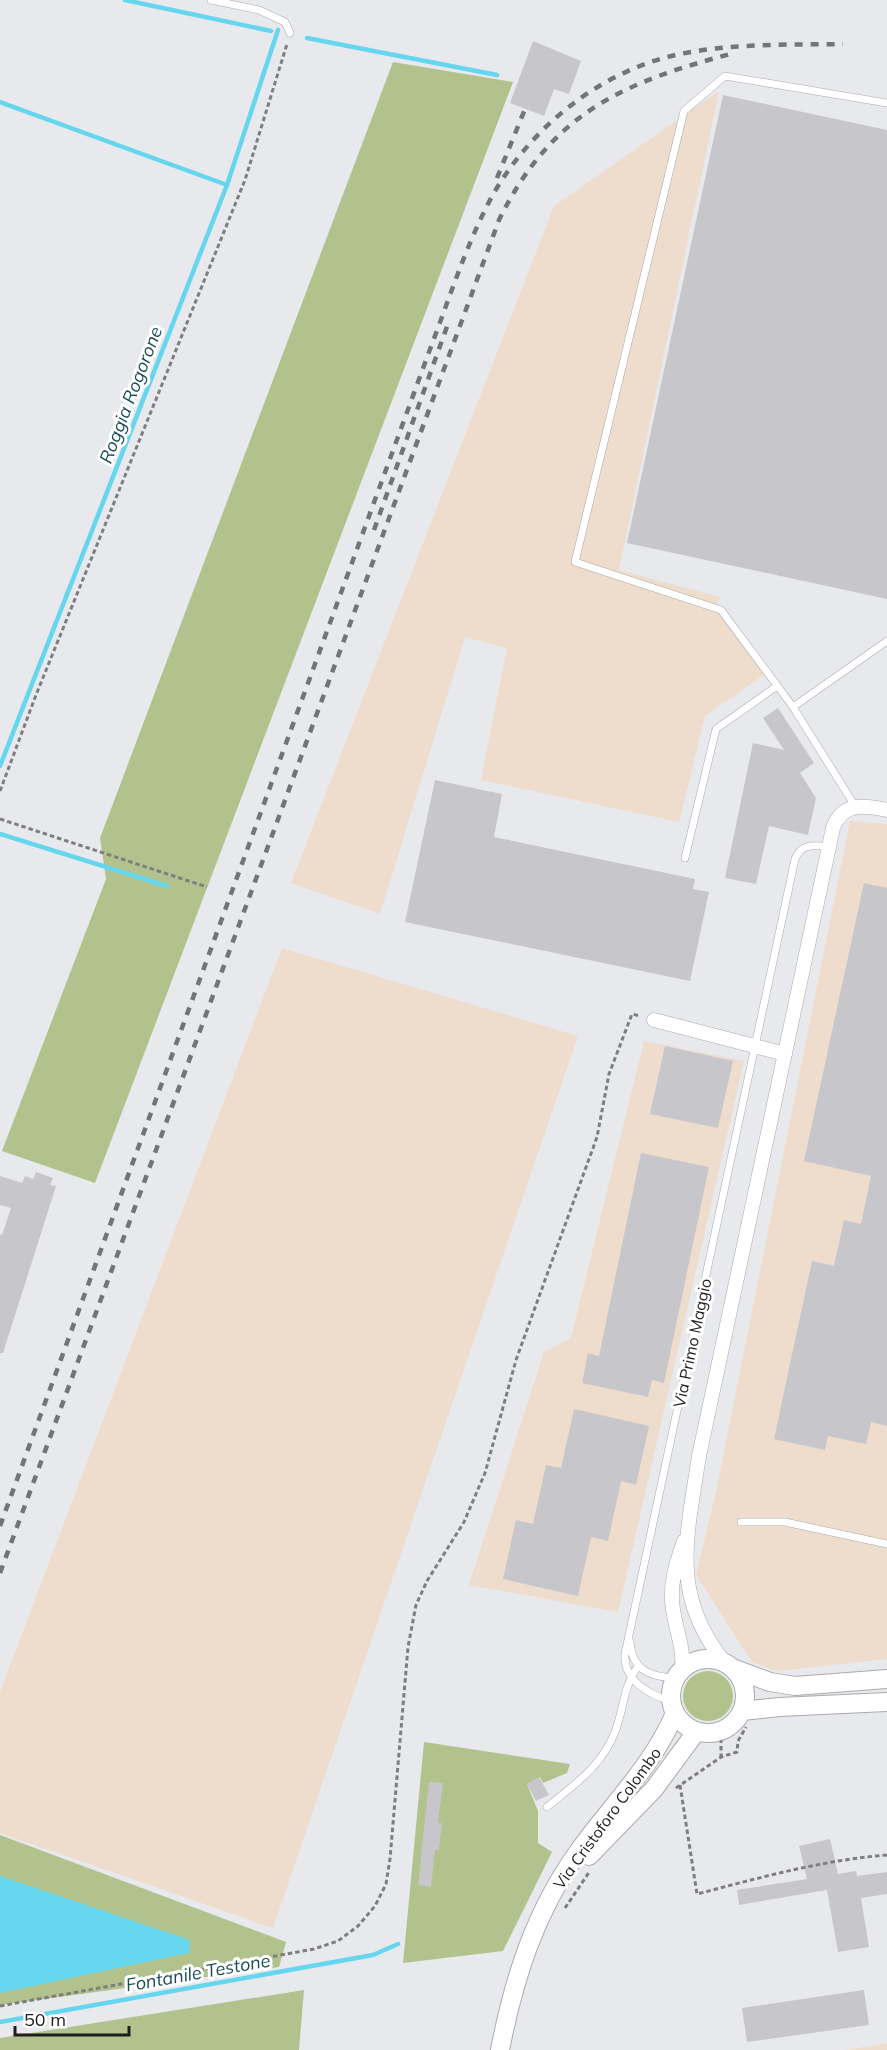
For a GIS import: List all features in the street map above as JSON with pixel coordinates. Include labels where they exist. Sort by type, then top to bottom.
[{"type":"street","points":[[855,806],[865,805],[887,810]]},
{"type":"street","name":"Via Primo Maggio","points":[[729,1666],[701,1631],[690,1601],[687,1575],[689,1524],[699,1456],[829,847],[836,820],[843,812],[855,806]]},
{"type":"street","points":[[654,1020],[754,1048],[785,1054]]},
{"type":"street","name":"Via Primo Maggio","points":[[679,1674],[683,1646],[673,1612],[672,1589],[675,1567],[689,1524]]},
{"type":"street","points":[[679,1674],[703,1660],[729,1666],[770,1682],[795,1686],[887,1679]]},
{"type":"street","points":[[673,1707],[683,1724],[696,1732],[706,1734],[721,1731],[735,1722],[742,1711],[744,1686],[729,1666]]},
{"type":"street","name":"Via Cristoforo Colombo","points":[[500,2050],[525,1950],[555,1888],[615,1801],[658,1748],[673,1707],[679,1674]]},
{"type":"street","points":[[866,1680],[887,1674]]},
{"type":"street","points":[[742,1711],[887,1702]]},
{"type":"street","name":"Via Cristoforo Colombo","points":[[505,2026],[534,1946],[564,1889],[599,1844],[660,1781],[696,1732]]},
{"type":"lane","points":[[211,0],[259,10],[285,22],[290,33]]},
{"type":"lane","points":[[855,806],[793,707],[721,610],[576,562],[684,111],[725,76],[887,103]]},
{"type":"lane","points":[[793,707],[887,641]]},
{"type":"lane","points":[[685,858],[716,729],[777,686]]},
{"type":"lane","name":"Via Primo Maggio","points":[[631,1677],[625,1659],[796,856],[808,846],[829,847]]},
{"type":"lane","points":[[741,1522],[759,1524],[785,1522],[887,1544]]},
{"type":"lane","name":"Via Primo Maggio","points":[[630,1639],[632,1654],[638,1666]]},
{"type":"lane","points":[[547,1807],[592,1770],[606,1751],[616,1730],[625,1690],[638,1666],[654,1676],[679,1674]]},
{"type":"lane","points":[[631,1677],[673,1707]]},
{"type":"path","points":[[0,791],[36,695],[245,180],[290,33]]},
{"type":"path","points":[[0,819],[207,887]]},
{"type":"path","points":[[0,2006],[314,1950],[348,1934],[375,1906],[389,1871],[408,1647],[416,1605],[427,1581],[464,1522],[485,1473],[523,1338],[597,1137],[609,1074],[632,1014],[654,1020]]},
{"type":"path","points":[[670,1792],[721,1757],[721,1731]]},
{"type":"path","points":[[680,1785],[697,1894],[779,1873],[857,1858],[887,1855]]},
{"type":"path","points":[[561,1914],[592,1869]]},
{"type":"shaded area","points":[[719,91],[619,570],[720,597],[716,609],[764,675],[705,716],[679,822],[481,780],[507,648],[465,637],[380,914],[291,883],[554,206]]},
{"type":"shaded area","points":[[850,821],[887,824],[887,1659],[777,1671],[752,1662],[696,1575],[716,1492]]},
{"type":"shaded area","points":[[282,948],[578,1036],[273,1928],[0,1833],[0,1692]]},
{"type":"shaded area","points":[[644,1041],[744,1061],[618,1612],[469,1585],[544,1352],[571,1338]]},
{"type":"shaded area","points":[[887,2043],[887,2050],[846,2050]]},
{"type":"green space","points":[[393,62],[513,82],[95,1183],[2,1151],[106,879],[100,838]]},
{"type":"green space","points":[[708,1671],[722,1675],[729,1682],[733,1696],[729,1710],[722,1717],[708,1721],[694,1717],[687,1710],[683,1696],[687,1682],[694,1675]]},
{"type":"green space","points":[[424,1742],[570,1764],[567,1773],[543,1783],[540,1777],[527,1784],[538,1811],[538,1843],[552,1852],[503,1951],[403,1963]]},
{"type":"green space","points":[[0,1835],[286,1942],[279,1967],[0,2005]]},
{"type":"green space","points":[[304,1990],[299,2050],[0,2050],[0,2038]]},
{"type":"water","points":[[0,1876],[190,1940],[189,1953],[0,1993]]},
{"type":"building","points":[[533,41],[581,61],[569,94],[554,89],[544,116],[510,103]]},
{"type":"building","points":[[723,95],[887,130],[887,599],[627,543]]},
{"type":"building","points":[[778,708],[814,763],[800,773],[816,798],[808,835],[769,826],[756,884],[725,878],[753,743],[784,750],[763,718]]},
{"type":"building","points":[[435,780],[502,794],[494,837],[695,879],[693,889],[709,892],[690,981],[405,922]]},
{"type":"building","points":[[864,883],[887,888],[887,1426],[871,1422],[866,1444],[828,1436],[825,1450],[774,1439],[812,1261],[834,1266],[844,1220],[861,1224],[871,1176],[804,1161]]},
{"type":"building","points":[[665,1046],[733,1061],[718,1128],[650,1114]]},
{"type":"building","points":[[641,1153],[709,1167],[664,1383],[652,1380],[648,1397],[582,1383],[588,1353],[599,1356]]},
{"type":"building","points":[[36,1172],[53,1178],[50,1185],[56,1186],[3,1353],[0,1353],[0,1234],[2,1235],[11,1208],[0,1205],[0,1176],[22,1183],[25,1176],[33,1179]]},
{"type":"building","points":[[574,1409],[649,1426],[636,1485],[621,1481],[608,1541],[591,1537],[578,1596],[503,1579],[516,1520],[533,1524],[546,1465],[561,1468]]},
{"type":"building","points":[[539,1777],[549,1795],[536,1801],[527,1784]]},
{"type":"building","points":[[429,1782],[443,1783],[438,1823],[442,1823],[439,1850],[435,1850],[431,1887],[418,1885]]},
{"type":"building","points":[[830,1839],[838,1874],[856,1871],[857,1876],[887,1872],[887,1894],[861,1898],[869,1947],[838,1952],[827,1890],[739,1905],[737,1890],[807,1879],[799,1846]]},
{"type":"building","points":[[864,1990],[869,2025],[747,2042],[742,2008]]},
{"type":"waterway","points":[[125,0],[271,31]]},
{"type":"waterway","name":"Roggia Rogorone","points":[[0,766],[227,185],[278,30]]},
{"type":"waterway","points":[[307,38],[497,75]]},
{"type":"waterway","points":[[0,102],[227,185]]},
{"type":"waterway","points":[[0,834],[167,886]]},
{"type":"waterway","name":"Fontanile Testone","points":[[0,2022],[373,1955],[398,1944]]},
{"type":"railway","points":[[0,1526],[455,281],[476,229],[499,184],[540,133],[564,111],[591,91],[619,75],[649,63],[700,50],[761,45],[843,44]]},
{"type":"railway","points":[[0,1573],[499,220],[520,183],[543,152],[568,127],[595,107],[625,90],[658,76],[734,53]]},
{"type":"railway","points":[[497,178],[525,109]]},
{"type":"railway","points":[[374,530],[449,321]]}]
